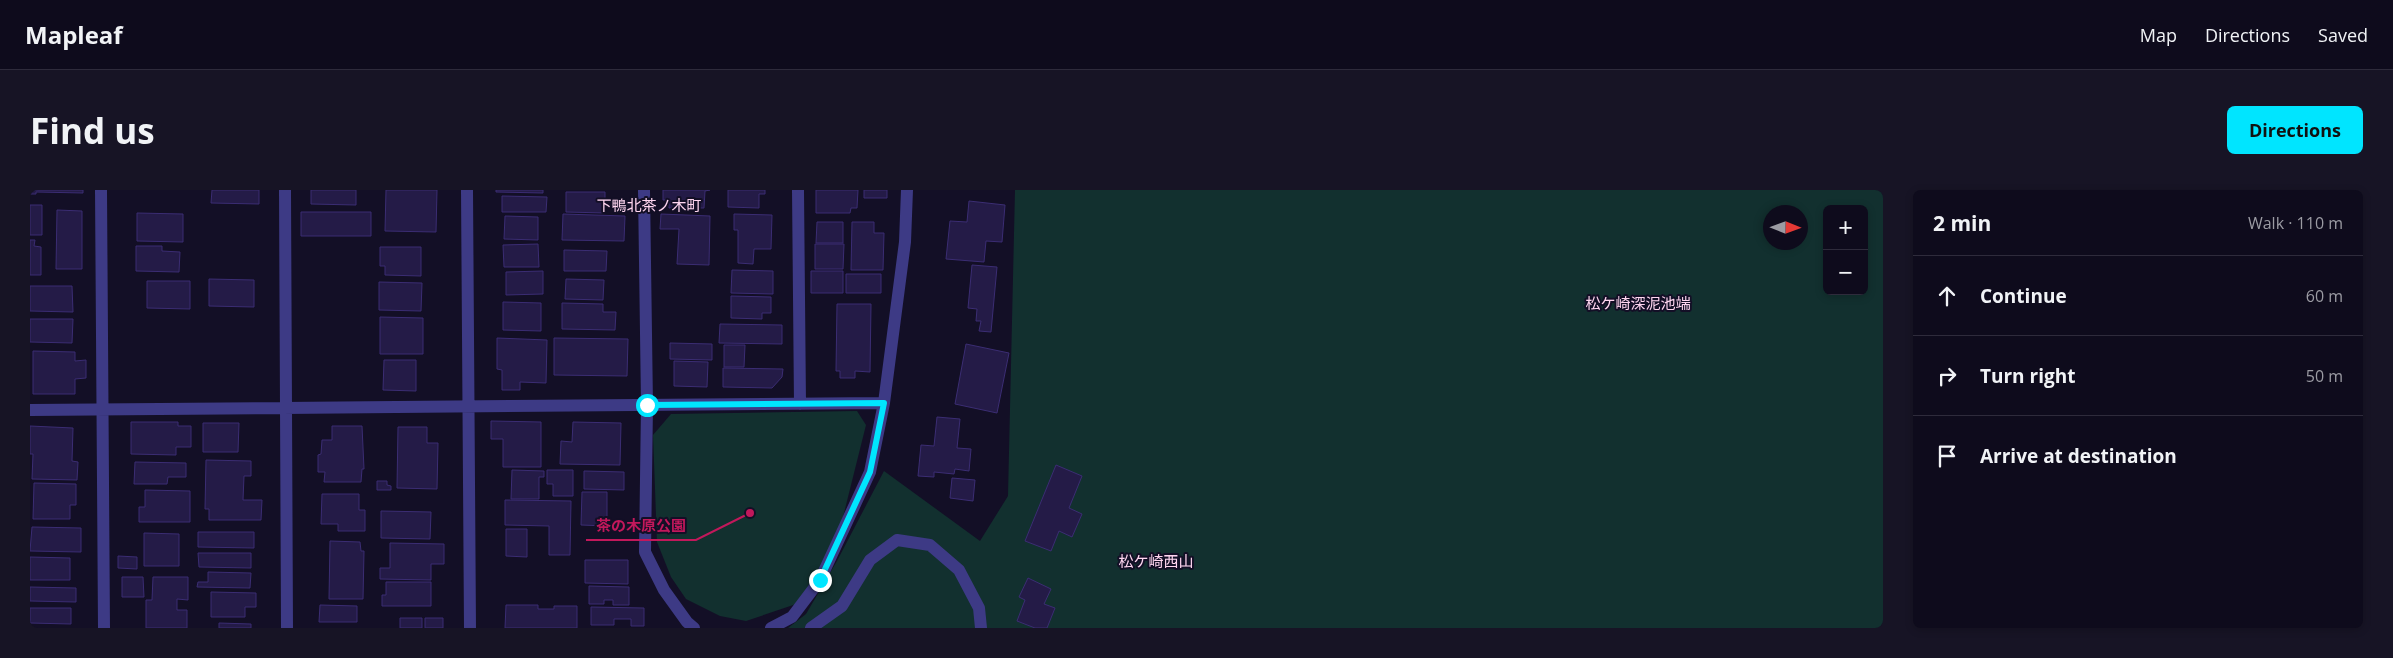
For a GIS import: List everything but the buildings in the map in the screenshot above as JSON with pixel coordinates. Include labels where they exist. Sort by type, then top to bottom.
[{"type":"street","points":[[102,190],[104,628]]},
{"type":"street","points":[[285,190],[287,628]]},
{"type":"street","points":[[467,190],[470,628]]},
{"type":"street","points":[[644,190],[647,405],[645,552],[664,590],[687,622],[694,628]]},
{"type":"street","points":[[798,190],[800,404]]},
{"type":"street","points":[[771,628],[792,617],[820,580],[870,472],[884,403],[906,242],[907,190]]},
{"type":"street","points":[[30,410],[884,403]]},
{"type":"street","points":[[811,628],[842,606],[870,560],[897,540],[930,545],[959,570],[979,608],[981,628]]},
{"type":"green space","points":[[1015,190],[1883,190],[1883,628],[788,628],[806,614],[837,561],[884,471],[980,541],[1008,496]]},
{"type":"green space","points":[[857,411],[866,425],[840,529],[805,601],[746,621],[720,616],[686,599],[671,577],[657,542],[653,435],[671,414]]},
{"type":"place","name":"茶の木原公園","points":[[750,513]]},
{"type":"district","name":"下鴨北茶ノ木町","points":[[649,206]]},
{"type":"district","name":"松ケ崎深泥池端","points":[[1638,304]]},
{"type":"district","name":"松ケ崎西山","points":[[1156,562]]},
{"type":"route","points":[[647,405],[884,403],[870,472],[820,580]]}]
